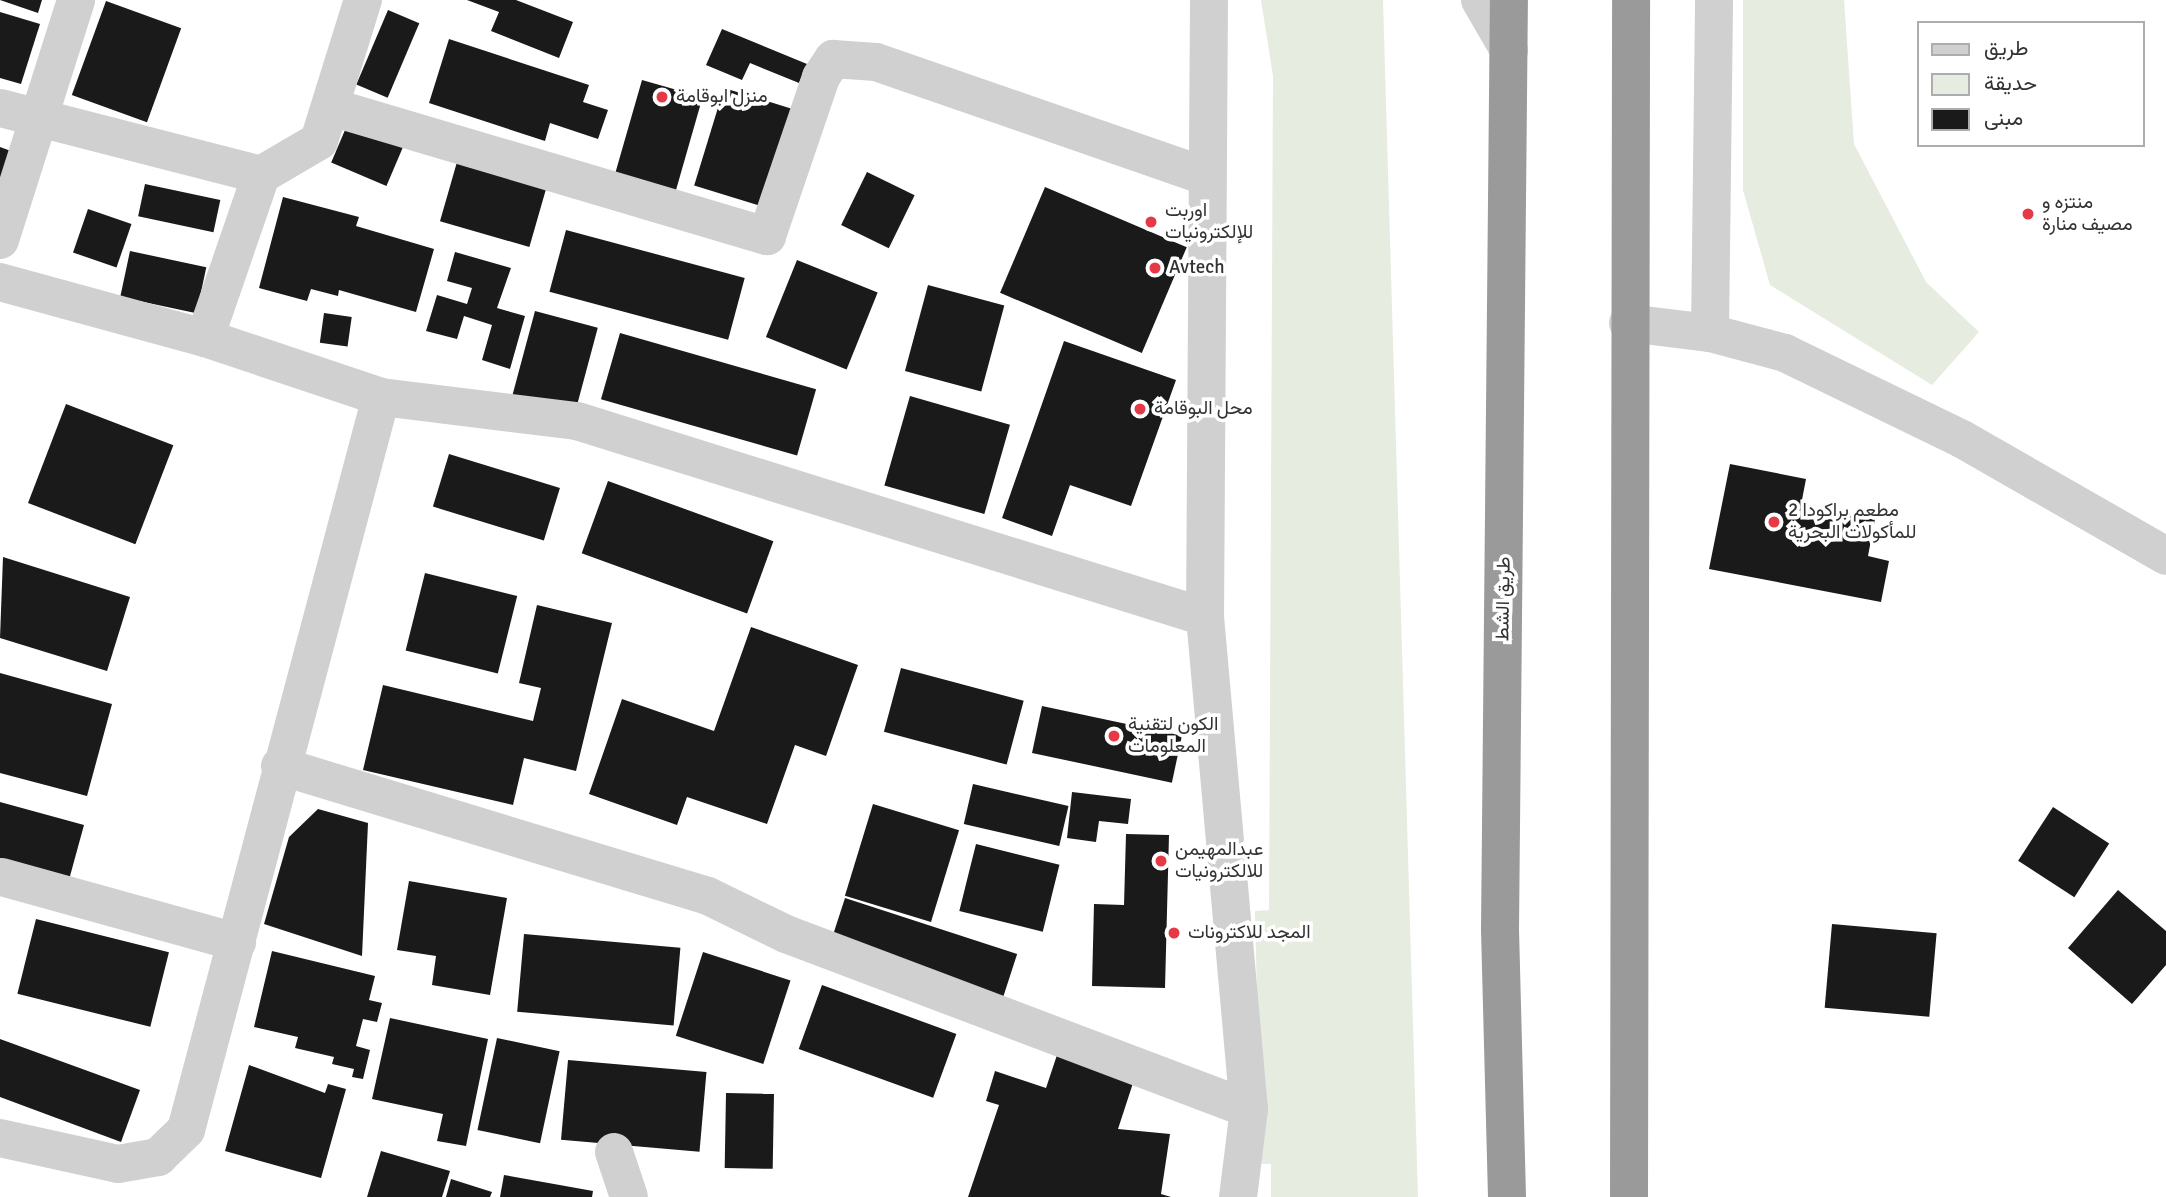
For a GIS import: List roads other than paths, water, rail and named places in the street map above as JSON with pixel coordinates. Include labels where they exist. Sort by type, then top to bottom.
[{"type":"highway","name":"طريق الشط","points":[[1507,1197],[1500,930],[1509,0]]},
{"type":"highway","points":[[1629,1197],[1628,323],[1631,0]]},
{"type":"street","points":[[0,240],[18,110],[76,0]]},
{"type":"street","points":[[205,338],[261,175],[319,141],[363,0]]},
{"type":"street","points":[[1209,0],[1205,617],[1249,1109],[1238,1197]]},
{"type":"street","points":[[1480,0],[1509,50]]},
{"type":"street","points":[[1710,333],[1714,0]]},
{"type":"street","points":[[331,107],[766,236],[821,77],[833,59],[876,62],[1206,176]]},
{"type":"street","points":[[18,110],[261,175]]},
{"type":"street","points":[[0,282],[205,338],[380,397],[577,421],[1205,617]]},
{"type":"street","points":[[1628,323],[1710,333],[1785,353],[1962,439],[2166,556]]},
{"type":"street","points":[[0,1138],[118,1164],[158,1157],[186,1130],[237,942],[280,766],[380,397]]},
{"type":"street","points":[[280,766],[708,895],[786,934],[1249,1109]]},
{"type":"street","points":[[2,877],[237,942]]},
{"type":"street","points":[[614,1152],[629,1197]]},
{"type":"place","name":"منزل ابوقامة","points":[[662,97]]},
{"type":"place","name":"منتزه و مصيف منارة","points":[[2028,214]]},
{"type":"place","name":"اوربت للإلكترونيات","points":[[1151,222]]},
{"type":"place","name":"Avtech","points":[[1155,268]]},
{"type":"place","name":"محل البوقامة","points":[[1140,409]]},
{"type":"place","name":"مطعم براكودا 2 للمأكولات البحرية","points":[[1774,522]]},
{"type":"place","name":"الكون لتقنية المعلومات","points":[[1114,736]]},
{"type":"place","name":"عبدالمهيمن للالكترونيات","points":[[1161,861]]},
{"type":"place","name":"المجد للاكترونات","points":[[1174,933]]}]
